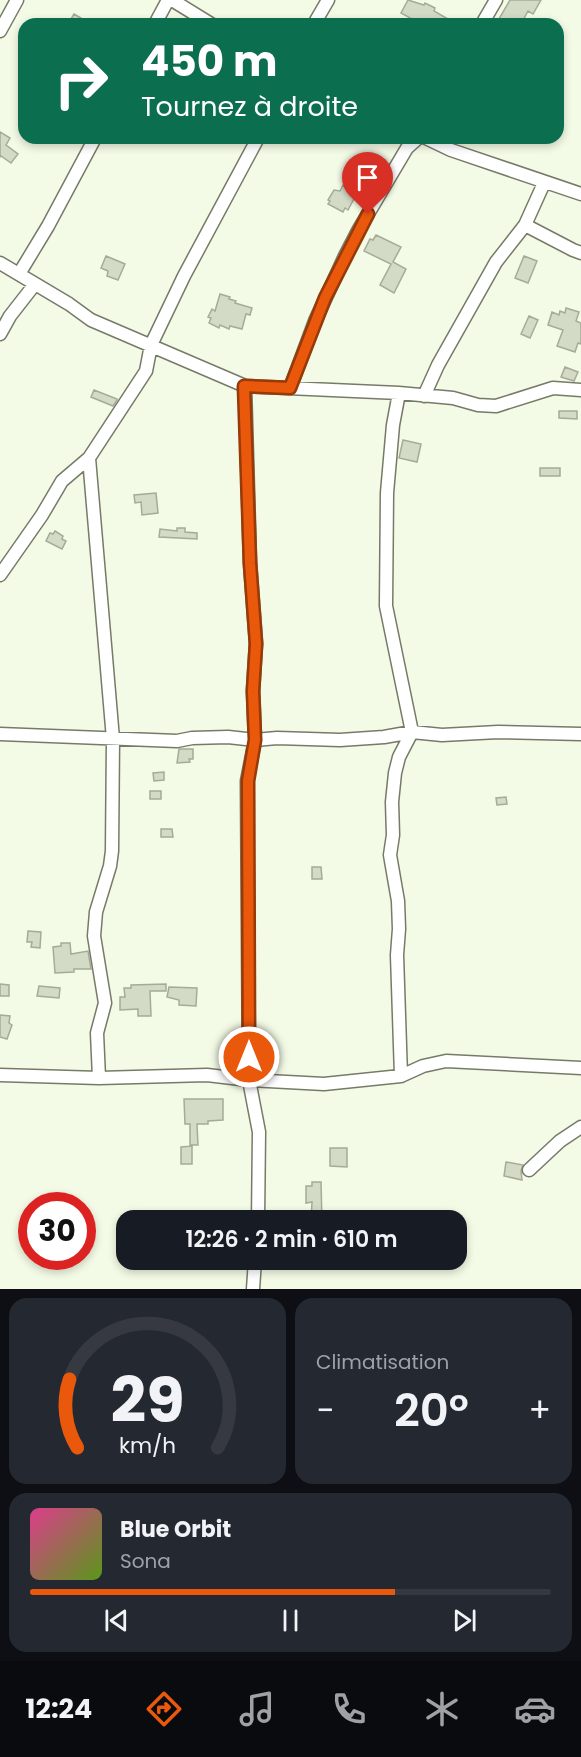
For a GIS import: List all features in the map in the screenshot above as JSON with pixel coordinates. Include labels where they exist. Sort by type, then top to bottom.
[{"type":"street","points":[[0,31],[17,0]]},
{"type":"street","points":[[159,18],[170,0],[201,18]]},
{"type":"street","points":[[318,18],[328,0]]},
{"type":"street","points":[[486,18],[496,0]]},
{"type":"street","points":[[19,274],[48,226],[92,144]]},
{"type":"street","points":[[0,574],[42,515],[62,481],[89,458],[146,371],[151,345],[184,276],[255,144]]},
{"type":"street","points":[[290,388],[325,298],[359,229],[412,144]]},
{"type":"street","points":[[438,144],[544,183],[581,194]]},
{"type":"street","points":[[424,396],[438,365],[496,262],[525,225],[544,183]]},
{"type":"street","points":[[525,225],[581,253]]},
{"type":"street","points":[[0,263],[69,304],[91,320],[244,386],[399,393],[453,398],[478,405],[496,406],[553,388],[581,390]]},
{"type":"street","points":[[0,334],[10,316],[35,284]]},
{"type":"street","points":[[244,386],[250,563],[256,644],[253,691],[255,740],[248,781],[249,1080],[260,1132],[258,1210]]},
{"type":"street","points":[[399,393],[393,425],[387,492],[386,606],[412,732],[399,757],[395,773],[390,855],[398,902],[400,1076]]},
{"type":"street","points":[[89,458],[113,739],[112,850],[110,866],[96,912],[94,936],[105,1003],[97,1033],[99,1078]]},
{"type":"street","points":[[0,734],[177,741],[192,738],[228,737],[255,740],[277,738],[340,740],[384,737],[412,732],[442,735],[498,732],[581,734]]},
{"type":"street","points":[[0,1075],[99,1078],[207,1075],[324,1084],[400,1076],[423,1066],[447,1061],[581,1068]]},
{"type":"street","points":[[529,1170],[560,1141],[581,1127]]},
{"type":"street","points":[[253,1289],[254,1270]]},
{"type":"building","points":[[408,0],[424,5],[425,3],[446,18],[410,18],[401,13]]},
{"type":"building","points":[[510,0],[541,0],[533,14],[528,11],[524,18],[500,18]]},
{"type":"building","points":[[0,132],[10,138],[6,145],[18,154],[11,163],[0,157]]},
{"type":"building","points":[[343,185],[354,192],[352,196],[355,197],[348,210],[345,208],[343,212],[328,204],[330,201],[328,200],[334,190],[340,191]]},
{"type":"building","points":[[376,235],[401,247],[393,262],[406,269],[394,293],[380,285],[391,264],[364,251],[370,239],[373,240]]},
{"type":"building","points":[[106,256],[125,264],[118,280],[107,276],[108,271],[101,268]]},
{"type":"building","points":[[524,256],[537,261],[528,283],[515,278]]},
{"type":"building","points":[[220,294],[230,297],[229,299],[236,301],[235,303],[252,308],[250,315],[246,314],[242,329],[230,326],[229,329],[220,325],[219,328],[209,323],[211,318],[208,317],[212,309],[215,311]]},
{"type":"building","points":[[566,308],[579,312],[576,321],[581,323],[581,344],[578,343],[575,352],[557,346],[563,330],[548,325],[552,312],[559,315],[560,311],[565,313]]},
{"type":"building","points":[[529,316],[538,320],[530,338],[521,334]]},
{"type":"building","points":[[565,367],[578,372],[574,381],[561,377]]},
{"type":"building","points":[[94,390],[117,400],[113,406],[91,397]]},
{"type":"building","points":[[559,411],[577,411],[577,419],[559,418]]},
{"type":"building","points":[[403,440],[421,444],[417,462],[399,458]]},
{"type":"building","points":[[540,468],[560,468],[560,476],[540,476]]},
{"type":"building","points":[[156,493],[158,513],[142,515],[141,502],[135,503],[134,495]]},
{"type":"building","points":[[177,528],[185,528],[185,532],[197,533],[197,539],[159,537],[160,529],[177,531]]},
{"type":"building","points":[[55,531],[66,541],[62,549],[46,541],[50,533],[53,534]]},
{"type":"building","points":[[179,749],[193,749],[193,759],[189,759],[190,762],[177,763]]},
{"type":"building","points":[[164,772],[164,780],[154,781],[153,773]]},
{"type":"building","points":[[150,791],[161,791],[161,799],[150,799]]},
{"type":"building","points":[[506,797],[507,804],[497,805],[496,798]]},
{"type":"building","points":[[161,829],[172,829],[173,837],[161,837]]},
{"type":"building","points":[[312,867],[321,867],[322,879],[312,879]]},
{"type":"building","points":[[28,931],[41,932],[40,948],[31,947],[32,942],[27,942]]},
{"type":"building","points":[[61,943],[70,943],[71,954],[88,951],[91,969],[74,969],[74,972],[55,973],[53,947],[61,946]]},
{"type":"building","points":[[0,984],[9,985],[9,996],[0,996]]},
{"type":"building","points":[[166,984],[166,991],[150,991],[151,1016],[138,1016],[138,1009],[120,1010],[120,997],[125,997],[124,988],[131,988],[131,985]]},
{"type":"building","points":[[39,986],[60,988],[59,998],[37,996]]},
{"type":"building","points":[[169,987],[197,988],[196,1006],[179,1005],[179,1000],[167,997]]},
{"type":"building","points":[[0,1015],[10,1016],[9,1023],[12,1025],[7,1039],[0,1037]]},
{"type":"building","points":[[184,1099],[223,1099],[223,1120],[197,1124],[198,1145],[190,1145],[190,1124],[185,1124]]},
{"type":"building","points":[[192,1146],[192,1164],[181,1164],[181,1147]]},
{"type":"building","points":[[330,1148],[347,1148],[347,1167],[330,1166]]},
{"type":"building","points":[[506,1162],[523,1165],[522,1180],[504,1176]]},
{"type":"building","points":[[312,1182],[321,1182],[322,1210],[312,1210],[312,1202],[306,1203],[306,1186],[312,1186]]},
{"type":"route","points":[[249,1057],[248,781],[255,740],[253,691],[256,644],[250,563],[244,386],[290,388],[325,298],[368,214]]}]
